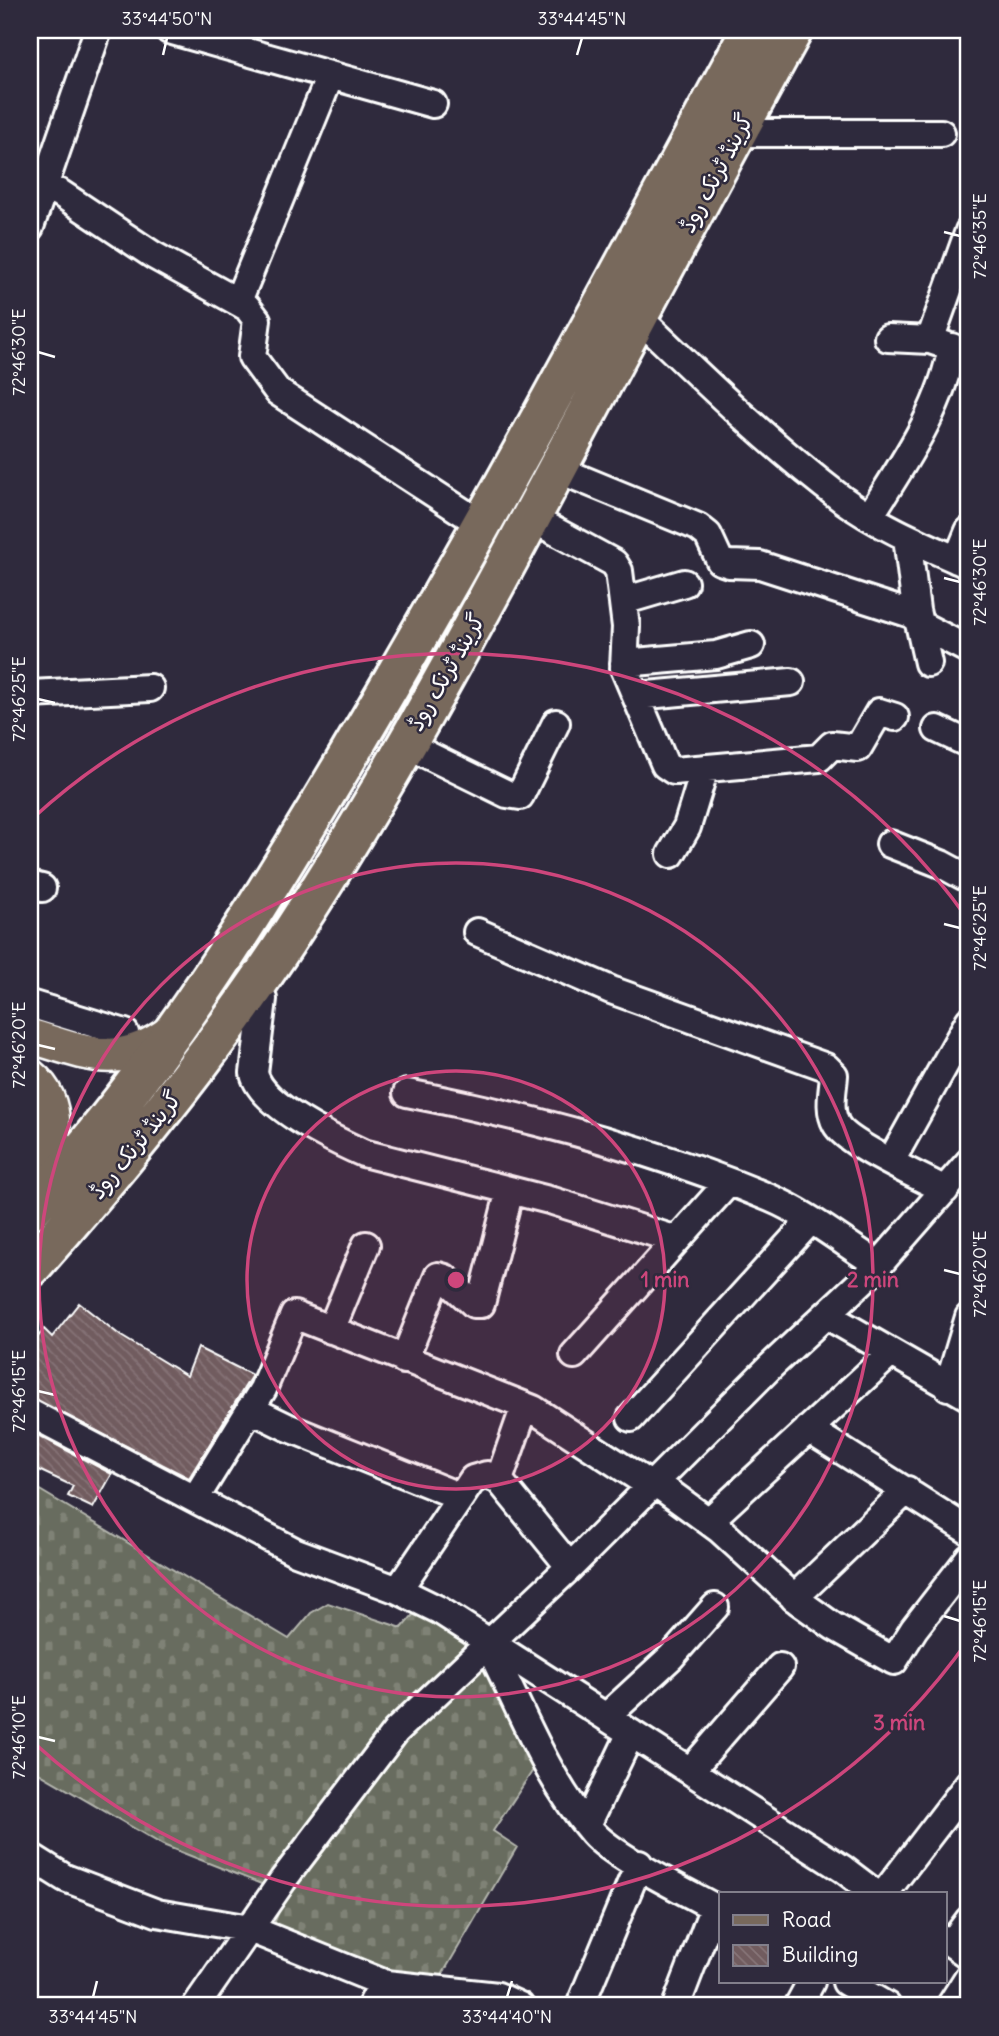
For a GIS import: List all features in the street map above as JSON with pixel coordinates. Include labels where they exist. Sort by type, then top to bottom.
[{"type":"highway","name":"گرینڈ ٹرنک روڈ","points":[[32,1208],[127,1096],[180,1024],[295,848],[481,524],[751,30]]},
{"type":"highway","name":"گرینڈ ٹرنک روڈ","points":[[30,1268],[128,1157],[257,984],[338,858],[531,518],[793,30]]},
{"type":"highway","points":[[605,299],[639,318]]},
{"type":"main road","points":[[30,1036],[96,1055],[117,1056],[145,1050],[180,1024]]},
{"type":"main road","points":[[30,1076],[38,1084],[54,1128],[47,1166],[32,1208]]},
{"type":"street","points":[[30,227],[98,30]]},
{"type":"street","points":[[169,30],[433,104]]},
{"type":"street","points":[[238,301],[330,76]]},
{"type":"street","points":[[737,133],[941,134]]},
{"type":"street","points":[[43,186],[60,193],[153,255],[247,307],[257,320],[252,357],[278,392],[481,524]]},
{"type":"street","points":[[870,516],[922,432],[941,388],[951,346],[969,231]]},
{"type":"street","points":[[639,318],[761,431],[843,500],[907,537],[963,562],[969,531]]},
{"type":"street","points":[[888,338],[951,346]]},
{"type":"street","points":[[557,469],[698,527],[708,535],[720,561],[760,565],[918,620],[969,650]]},
{"type":"street","points":[[531,518],[614,563],[619,571],[626,627],[624,663],[665,765],[674,771],[820,758],[832,745],[859,748],[879,712],[895,717]]},
{"type":"street","points":[[907,537],[918,620],[928,663]]},
{"type":"street","points":[[623,601],[684,583]]},
{"type":"street","points":[[624,663],[716,655],[751,645]]},
{"type":"street","points":[[636,696],[791,682]]},
{"type":"street","points":[[30,694],[150,688]]},
{"type":"street","points":[[405,744],[507,794],[520,796],[556,723]]},
{"type":"street","points":[[937,729],[969,744]]},
{"type":"street","points":[[671,854],[687,827],[705,768]]},
{"type":"street","points":[[890,845],[941,864],[969,878]]},
{"type":"street","points":[[477,932],[611,990],[826,1067],[834,1075],[831,1108],[836,1125],[851,1139],[945,1190]]},
{"type":"street","points":[[257,984],[263,999],[254,1073],[256,1084],[274,1102],[363,1153],[510,1190],[677,1240]]},
{"type":"street","points":[[30,1004],[125,1033]]},
{"type":"street","points":[[891,1161],[969,1021]]},
{"type":"street","points":[[407,1093],[513,1114],[771,1198],[879,1265]]},
{"type":"street","points":[[196,2006],[326,1821],[396,1731],[655,1485],[879,1265],[969,1162]]},
{"type":"street","points":[[574,1355],[728,1183]]},
{"type":"street","points":[[404,1360],[438,1276],[444,1278],[474,1304],[481,1304],[510,1190]]},
{"type":"street","points":[[631,1418],[810,1221]]},
{"type":"street","points":[[331,1330],[366,1245]]},
{"type":"street","points":[[195,1499],[263,1389],[294,1315],[525,1406],[709,1521],[794,1598],[833,1626],[894,1661],[914,1629],[969,1558]]},
{"type":"street","points":[[826,1315],[958,1392],[969,1317]]},
{"type":"street","points":[[709,1521],[891,1353]]},
{"type":"street","points":[[499,1480],[525,1406]]},
{"type":"street","points":[[250,1409],[286,1427],[461,1497]]},
{"type":"street","points":[[30,1413],[296,1552],[398,1590],[439,1610],[873,1892]]},
{"type":"street","points":[[808,1429],[969,1531]]},
{"type":"street","points":[[398,1590],[473,1479],[486,1475],[499,1480],[570,1567]]},
{"type":"street","points":[[794,1598],[907,1490]]},
{"type":"street","points":[[606,1717],[671,1657],[715,1607]]},
{"type":"street","points":[[488,1644],[560,1787],[587,1825],[610,1848],[718,1909],[676,2006]]},
{"type":"street","points":[[690,1771],[780,1667]]},
{"type":"street","points":[[587,1825],[631,1733]]},
{"type":"street","points":[[886,1892],[969,1783]]},
{"type":"street","points":[[30,1856],[65,1878],[157,1913],[250,1929],[377,1994],[498,1996],[520,2006]]},
{"type":"street","points":[[580,2006],[639,1864]]},
{"type":"street","points":[[955,1946],[969,1920]]},
{"type":"street","points":[[950,2006],[969,1976]]},
{"type":"street","points":[[798,2006],[810,1983]]},
{"type":"street","points":[[848,1983],[887,2006]]},
{"type":"green space","points":[[38,1489],[289,1639],[311,1613],[328,1603],[402,1628],[417,1610],[480,1651],[537,1764],[493,1831],[517,1847],[435,1987],[271,1931],[282,1904],[269,1887],[163,1845],[30,1768],[30,1502]]},
{"type":"building","points":[[79,1303],[121,1336],[187,1376],[198,1348],[252,1375],[189,1478],[30,1397],[30,1347],[44,1329],[52,1337]]},
{"type":"building","points":[[30,1431],[112,1474],[93,1508],[68,1496],[73,1486],[30,1466]]}]
